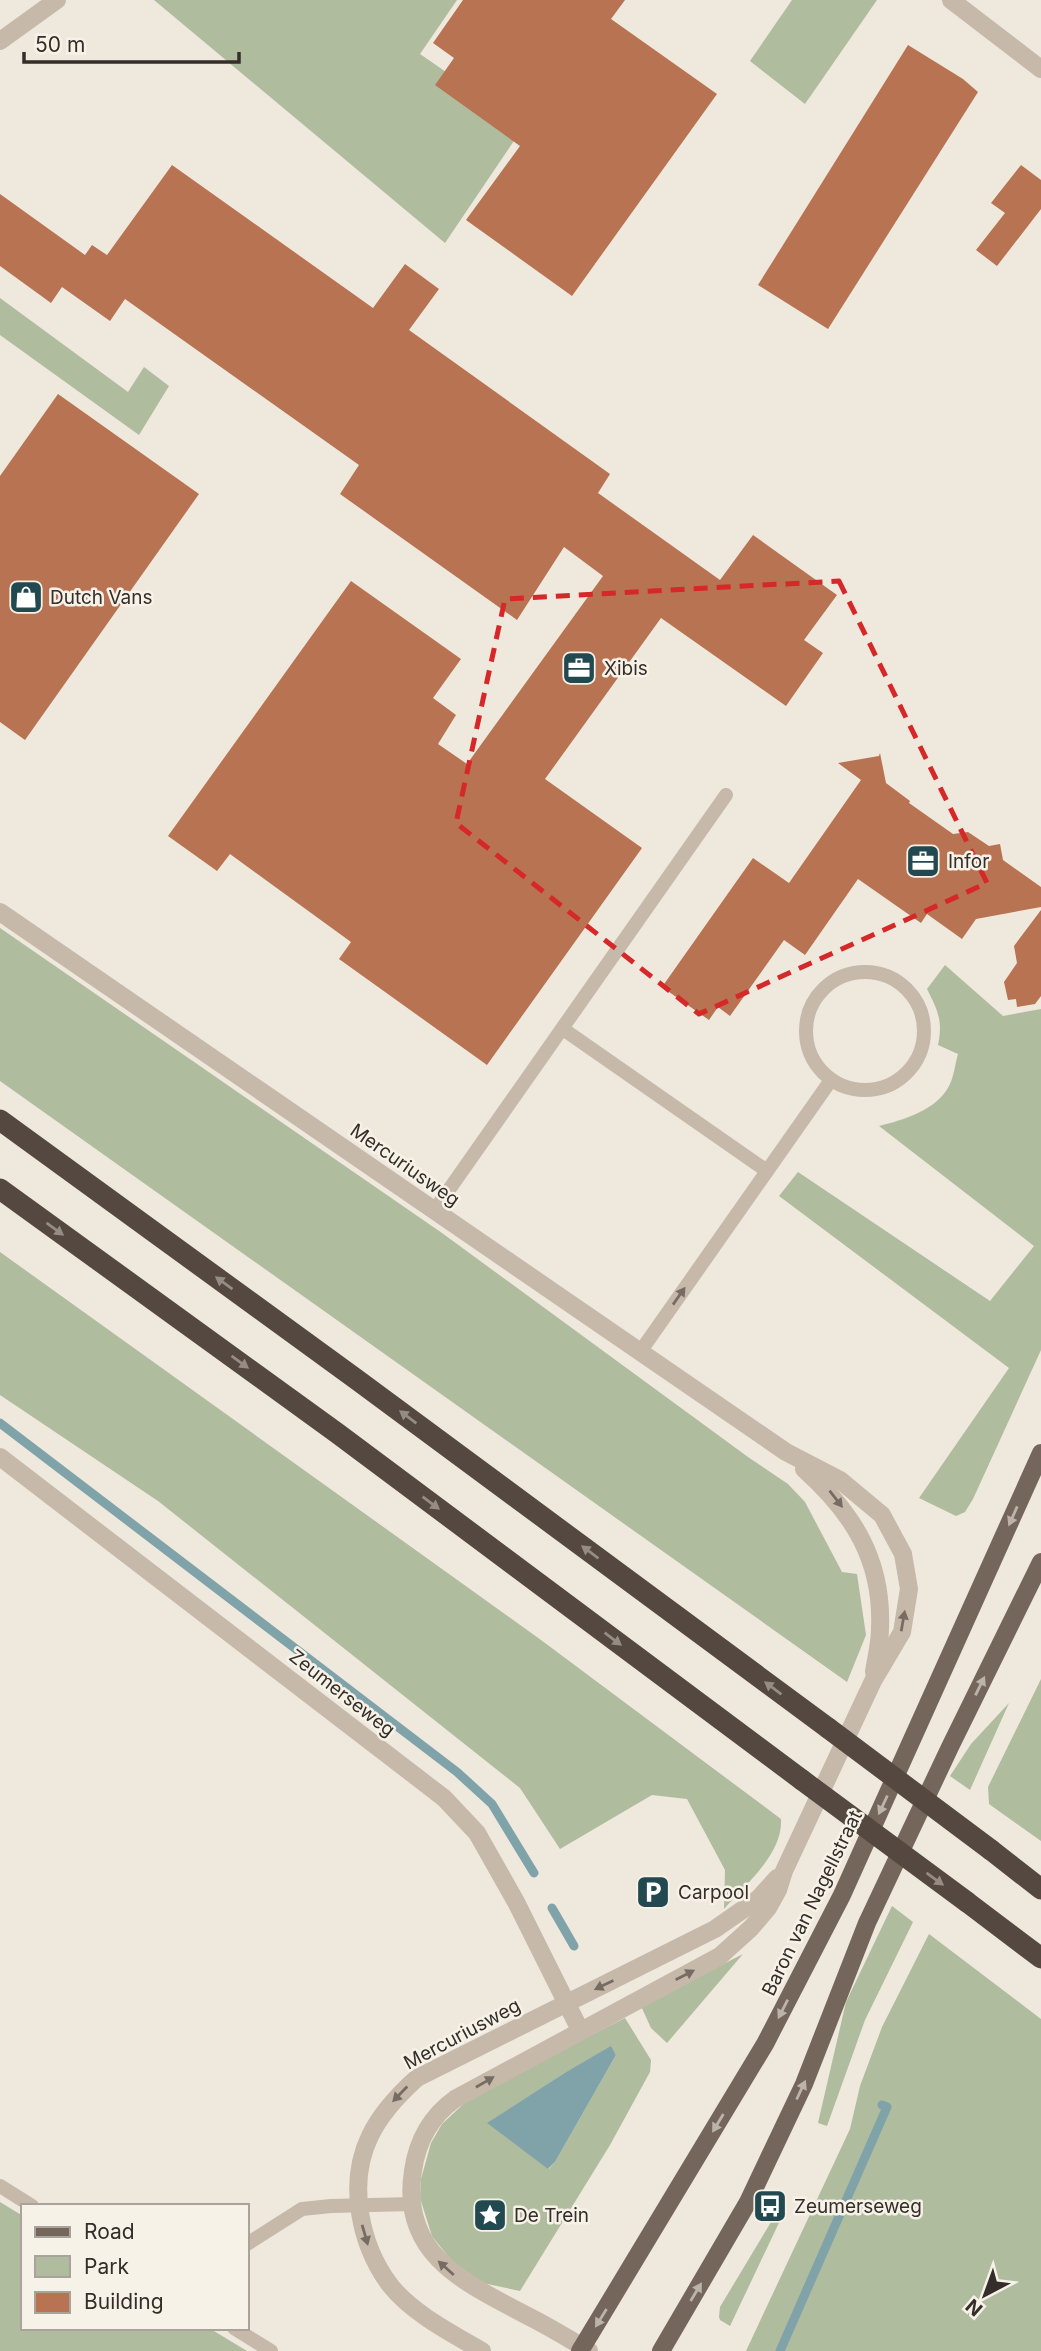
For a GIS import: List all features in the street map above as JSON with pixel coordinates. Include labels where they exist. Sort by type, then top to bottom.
[{"type":"highway","points":[[0,1120],[367,1387],[1037,1884]]},
{"type":"highway","points":[[0,1189],[348,1441],[1041,1958]]},
{"type":"highway","points":[[1012,1936],[1041,1968]]},
{"type":"main road","name":"Baron van Nagellstraat","points":[[584,2350],[765,2043],[842,1895],[1041,1453]]},
{"type":"main road","points":[[661,2351],[748,2202],[804,2084],[867,1923],[1041,1562]]},
{"type":"street","points":[[0,41],[57,0]]},
{"type":"street","points":[[951,0],[1041,69]]},
{"type":"street","name":"Mercuriusweg","points":[[0,912],[786,1452],[840,1480],[883,1515],[903,1554],[909,1589],[902,1632],[873,1681],[768,1908],[751,1928],[720,1956],[455,2099],[438,2113],[428,2127],[415,2158],[411,2182],[412,2204],[418,2227],[438,2260],[454,2275],[473,2287],[584,2350]]},
{"type":"street","name":"Mercuriusweg","points":[[786,1452],[830,1492],[859,1530],[878,1590],[880,1629],[873,1681]]},
{"type":"street","name":"Zeumerseweg","points":[[0,1457],[444,1798],[477,1833],[516,1902],[580,2030]]},
{"type":"street","name":"Mercuriusweg","points":[[482,2351],[415,2308],[391,2286],[373,2258],[363,2234],[360,2206],[361,2167],[369,2138],[398,2095],[417,2078],[715,1929],[758,1899],[784,1871]]},
{"type":"lane","points":[[434,1211],[726,795]]},
{"type":"lane","points":[[855,973],[875,973],[894,979],[909,991],[919,1007],[924,1026],[923,1045],[916,1063],[903,1077],[886,1087],[867,1091],[849,1088],[831,1080],[817,1066],[808,1049],[806,1029],[810,1009],[820,992],[836,979],[855,973]]},
{"type":"lane","points":[[563,1029],[767,1171]]},
{"type":"lane","points":[[640,1352],[831,1080]]},
{"type":"lane","points":[[0,2186],[30,2204]]},
{"type":"lane","points":[[248,2243],[302,2209],[412,2204]]},
{"type":"lane","points":[[237,2330],[271,2351]]},
{"type":"highlighted area","points":[[839,581],[987,883],[699,1014],[456,823],[505,599]]},
{"type":"green space","points":[[154,0],[457,0],[420,54],[524,126],[445,243]]},
{"type":"green space","points":[[792,0],[877,0],[805,104],[750,61]]},
{"type":"green space","points":[[0,298],[128,392],[144,367],[169,386],[139,435],[0,335]]},
{"type":"green space","points":[[0,928],[442,1233],[788,1484],[805,1502],[842,1572],[857,1574],[866,1635],[847,1682],[0,1081]]},
{"type":"green space","points":[[945,965],[1003,1016],[1041,1009],[1041,1350],[973,1499],[965,1512],[956,1516],[919,1498],[1009,1368],[779,1196],[798,1172],[990,1301],[1034,1246],[879,1126],[928,1108],[944,1094],[951,1082],[958,1054],[938,1045],[938,1016],[927,989]]},
{"type":"green space","points":[[0,1252],[541,1640],[781,1819],[776,1844],[752,1879],[724,1909],[725,1870],[687,1799],[652,1795],[560,1849],[520,1788],[158,1501],[0,1395]]},
{"type":"green space","points":[[1041,1679],[1041,1841],[989,1804],[988,1787]]},
{"type":"green space","points":[[1009,1703],[970,1790],[950,1776],[971,1744]]},
{"type":"green space","points":[[892,1906],[913,1922],[865,2020],[827,2126],[818,2123],[846,2002]]},
{"type":"green space","points":[[929,1934],[1041,2019],[1041,2351],[746,2351],[850,2129],[860,2086],[882,2027]]},
{"type":"green space","points":[[743,1954],[667,2043],[651,2028],[641,2006]]},
{"type":"green space","points":[[625,2018],[651,2060],[650,2072],[610,2145],[520,2291],[483,2283],[455,2265],[432,2236],[420,2198],[421,2179],[431,2143],[442,2124],[473,2095]],"holes":[[[611,2047],[616,2055],[549,2169],[488,2123],[566,2072]]]},
{"type":"green space","points":[[0,2202],[21,2215],[21,2330],[212,2330],[247,2351],[0,2351]]},
{"type":"green space","points":[[780,2207],[786,2208],[730,2326],[720,2320],[720,2307]]},
{"type":"water","points":[[611,2046],[616,2055],[555,2162],[548,2169],[487,2123],[566,2072]]},
{"type":"building","points":[[463,0],[625,0],[611,19],[717,94],[572,296],[466,220],[520,146],[435,85],[454,58],[433,43]]},
{"type":"building","points":[[908,45],[963,79],[978,92],[828,329],[758,285]]},
{"type":"building","points":[[172,165],[373,308],[405,264],[439,289],[409,330],[610,474],[598,493],[720,580],[753,535],[837,595],[804,640],[823,653],[786,706],[661,618],[545,779],[642,848],[487,1065],[339,959],[351,942],[230,854],[217,871],[168,836],[351,581],[461,659],[433,698],[456,715],[438,744],[467,764],[603,576],[564,547],[517,620],[340,494],[359,465],[125,299],[110,321],[62,287],[51,303],[0,266],[0,194],[85,255],[92,245],[107,255]]},
{"type":"building","points":[[1021,165],[1041,180],[1041,209],[997,266],[976,250],[1005,213],[991,203]]},
{"type":"building","points":[[58,394],[199,494],[25,740],[0,722],[0,476]]},
{"type":"building","points":[[880,753],[886,783],[953,834],[968,832],[989,846],[1000,844],[1003,860],[1041,887],[1041,907],[976,919],[962,939],[927,914],[921,923],[858,879],[805,955],[784,940],[730,1016],[718,1007],[709,1020],[662,987],[753,858],[789,883],[861,780],[838,763],[879,756]]},
{"type":"building","points":[[1041,910],[1041,996],[1035,1004],[1017,1007],[1016,999],[1008,1000],[1004,982],[1017,963],[1014,946]]},
{"type":"waterway","points":[[0,1423],[457,1772],[492,1804],[534,1873]]},
{"type":"waterway","points":[[552,1908],[574,1946]]},
{"type":"waterway","points":[[780,2351],[887,2107],[882,2105]]},
{"type":"place","name":"Dutch Vans","points":[[26,597]]},
{"type":"place","name":"Xibis","points":[[579,668]]},
{"type":"place","name":"Infor","points":[[923,861]]},
{"type":"place","name":"Carpool","points":[[653,1892]]},
{"type":"place","name":"Zeumerseweg","points":[[770,2206]]},
{"type":"place","name":"De Trein","points":[[490,2215]]}]
